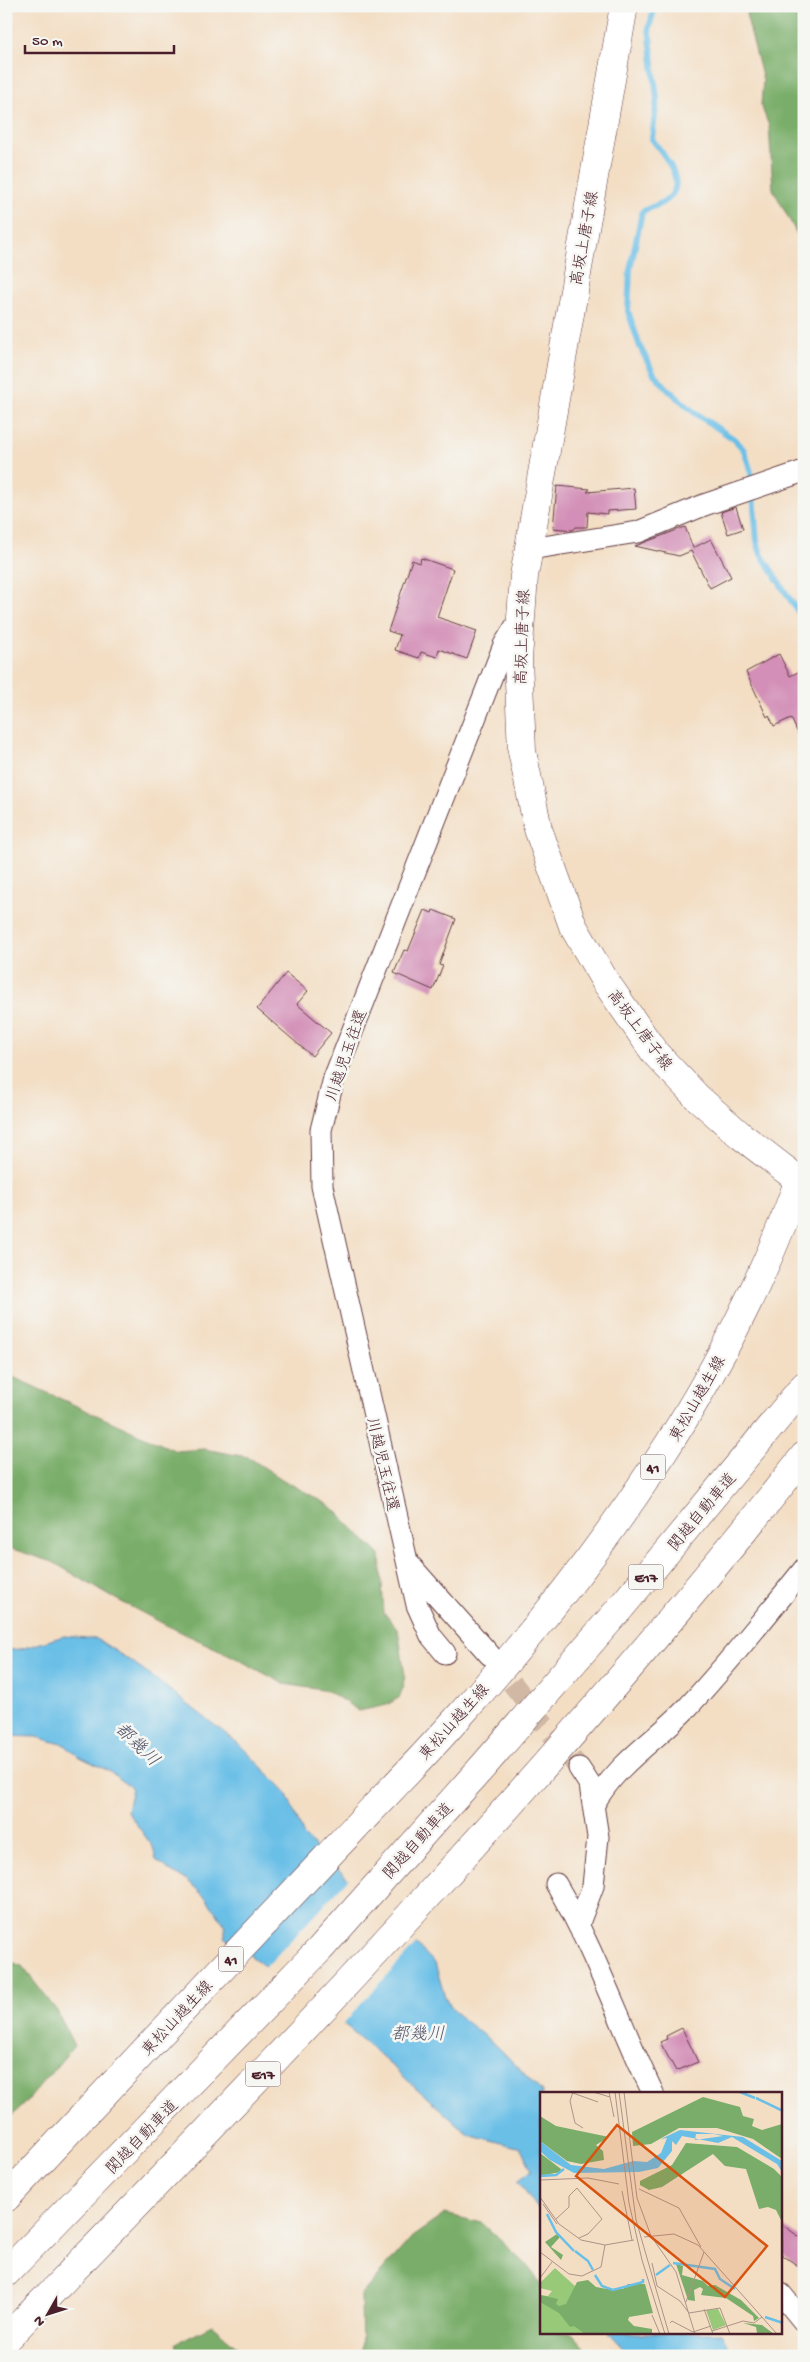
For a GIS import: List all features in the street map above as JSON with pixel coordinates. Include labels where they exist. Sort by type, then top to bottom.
[{"type":"main road","name":"高坂上唐子線","points":[[624,6],[524,576],[518,659],[522,751],[538,829],[573,926],[605,981],[655,1053],[696,1097],[740,1135],[802,1177]]},
{"type":"main road","name":"東松山越生線","points":[[6,2198],[455,1721],[546,1614],[596,1550],[666,1448],[738,1326],[767,1265],[802,1177]]},
{"type":"main road","name":"関越自動車道","points":[[6,2273],[320,1949],[485,1764],[622,1606],[804,1386]]},
{"type":"main road","name":"E17","points":[[6,2339],[335,1998],[513,1803],[658,1636],[804,1456]]},
{"type":"street","points":[[530,549],[638,532],[704,505],[804,472]]},
{"type":"street","name":"川越児玉往還","points":[[445,1654],[431,1636],[417,1606],[322,1186],[321,1130],[338,1069],[504,645],[520,618]]},
{"type":"street","points":[[407,1562],[490,1655]]},
{"type":"street","points":[[594,1804],[606,1784],[619,1768],[686,1708],[769,1613],[804,1568]]},
{"type":"street","points":[[579,1768],[590,1785],[598,1837],[593,1886],[579,1923]]},
{"type":"street","points":[[556,1884],[579,1923],[590,1953],[653,2092]]},
{"type":"street","points":[[782,2295],[804,2322]]},
{"type":"green space","points":[[744,6],[804,6],[804,232],[797,234],[773,189],[769,126],[761,105],[763,80]]},
{"type":"green space","points":[[6,1374],[176,1451],[204,1449],[248,1457],[285,1481],[331,1506],[380,1555],[384,1613],[398,1629],[405,1676],[400,1697],[387,1705],[359,1711],[328,1691],[284,1684],[232,1656],[110,1596],[53,1562],[6,1547]]},
{"type":"green space","points":[[6,1960],[22,1966],[57,2011],[74,2046],[23,2106],[6,2121]]},
{"type":"green space","points":[[445,2214],[482,2223],[530,2268],[540,2284],[540,2334],[573,2334],[593,2356],[362,2356],[361,2295],[412,2237]]},
{"type":"green space","points":[[212,2325],[248,2356],[180,2356],[176,2343]]},
{"type":"water","name":"都幾川","points":[[64,1636],[97,1639],[141,1668],[239,1744],[286,1792],[304,1836],[435,1963],[445,1998],[459,2016],[498,2047],[542,2092],[540,2092],[540,2212],[518,2181],[532,2170],[521,2148],[468,2134],[350,2029],[225,1937],[225,1925],[206,1898],[187,1880],[173,1873],[156,1860],[153,1847],[127,1811],[132,1788],[109,1771],[78,1756],[65,1745],[37,1737],[6,1736],[6,1650],[21,1649]]},
{"type":"water","points":[[610,2334],[722,2334],[734,2356],[630,2356]]},
{"type":"pier","points":[[350,1877],[418,1942],[341,2026],[264,1969]]},
{"type":"building","points":[[557,486],[590,489],[587,492],[634,488],[636,509],[607,511],[607,514],[588,512],[587,527],[576,527],[573,530],[553,528]]},
{"type":"building","points":[[736,507],[743,529],[728,534],[721,512]]},
{"type":"building","points":[[685,527],[693,548],[711,539],[731,577],[710,588],[691,551],[679,556],[635,546]]},
{"type":"building","points":[[421,558],[453,569],[437,617],[477,631],[467,659],[439,649],[437,657],[421,652],[419,658],[395,650],[400,635],[388,631],[412,560],[420,563]]},
{"type":"building","points":[[779,654],[790,676],[804,669],[804,747],[791,718],[774,726],[769,715],[767,717],[746,672]]},
{"type":"building","points":[[425,910],[432,913],[433,910],[456,919],[439,965],[443,966],[433,990],[394,973],[404,950],[408,951]]},
{"type":"building","points":[[286,973],[308,991],[297,1004],[331,1033],[312,1056],[257,1009]]},
{"type":"building","points":[[682,2028],[698,2062],[676,2071],[660,2042],[667,2039],[666,2036]]},
{"type":"building","points":[[782,2225],[804,2240],[804,2270],[782,2255]]},
{"type":"waterway","points":[[655,6],[649,28],[657,99],[652,139],[672,169],[675,186],[673,193],[666,200],[642,212],[630,270],[628,311],[640,347],[654,374],[696,414],[734,439],[744,450],[751,472],[757,541],[761,554],[804,621]]},
{"type":"tunnel","points":[[492,1658],[579,1768]]}]
